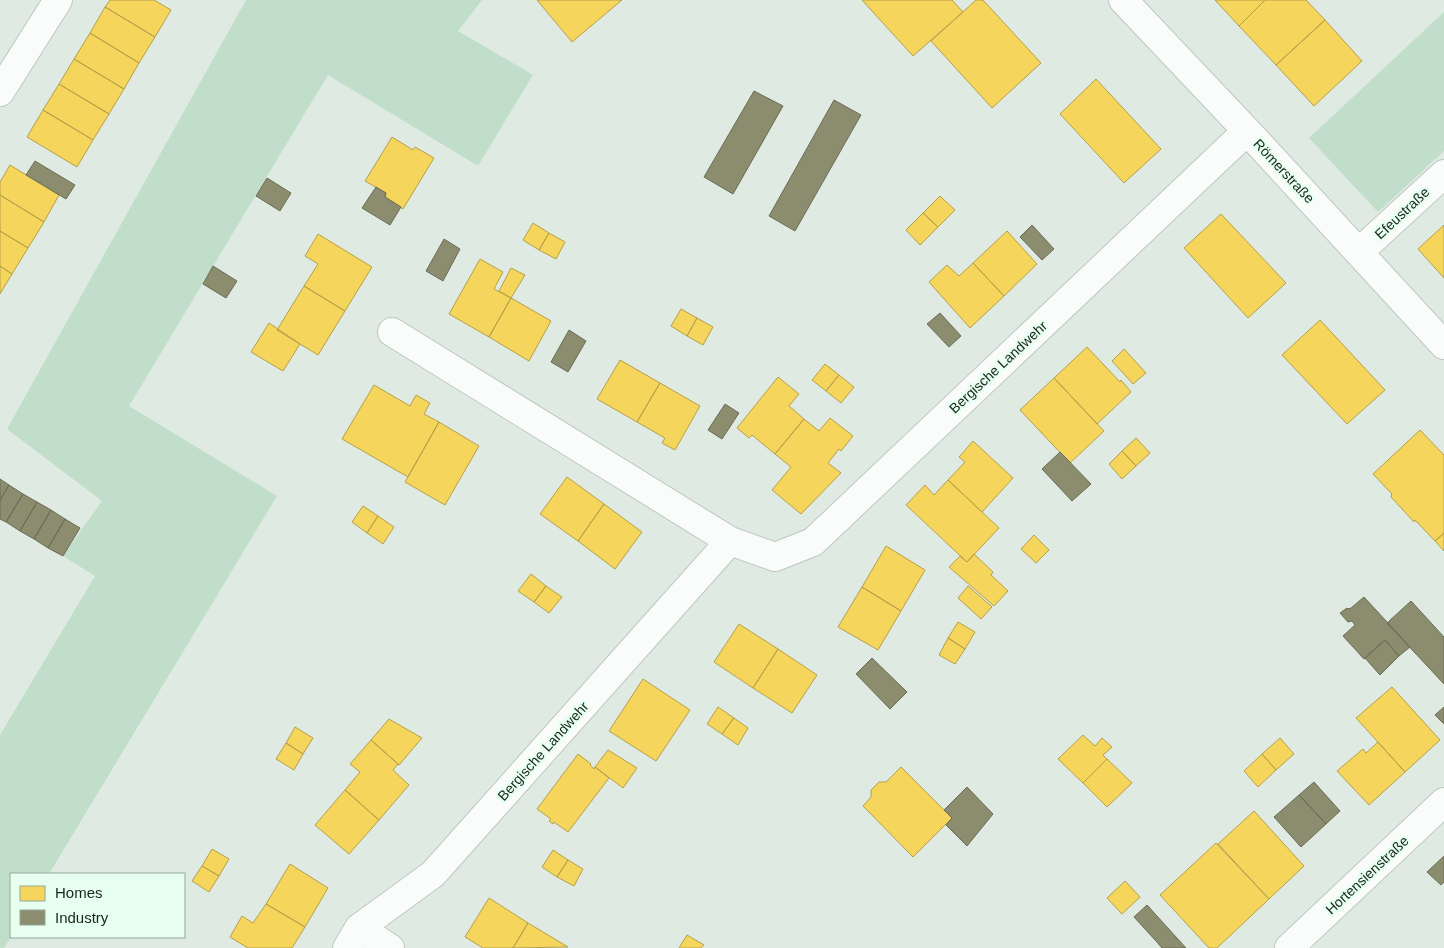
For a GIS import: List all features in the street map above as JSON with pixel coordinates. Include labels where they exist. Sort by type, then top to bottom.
[{"type":"street","points":[[0,92],[58,0]]},
{"type":"street","name":"Römerstraße","points":[[1123,0],[1247,131],[1444,345]]},
{"type":"street","name":"Bergische Landwehr","points":[[392,332],[730,541],[775,557],[813,542],[1247,131]]},
{"type":"street","name":"Efeustraße","points":[[1359,252],[1444,174]]},
{"type":"street","name":"Bergische Landwehr","points":[[353,938],[433,874],[730,541]]},
{"type":"street","name":"Hortensienstraße","points":[[1290,948],[1444,802]]},
{"type":"street","points":[[353,938],[390,948]]},
{"type":"green space","points":[[246,0],[482,0],[458,31],[533,75],[478,166],[328,75],[129,406],[277,496],[50,873],[10,873],[10,938],[4,948],[0,948],[0,735],[95,576],[63,556],[102,501],[7,429]]},
{"type":"green space","points":[[1444,12],[1444,151],[1378,212],[1309,138]]},
{"type":"building: Homes","points":[[110,0],[154,0],[171,10],[155,37],[105,7]]},
{"type":"building: Homes","points":[[537,0],[622,0],[572,42]]},
{"type":"building: Homes","points":[[862,0],[952,0],[963,12],[913,56]]},
{"type":"building: Homes","points":[[976,0],[983,0],[1041,63],[992,108],[931,41]]},
{"type":"building: Homes","points":[[1215,0],[1265,0],[1239,26]]},
{"type":"building: Homes","points":[[1265,0],[1306,0],[1325,20],[1276,65],[1239,26]]},
{"type":"building: Homes","points":[[105,7],[155,37],[139,63],[90,33]]},
{"type":"building: Homes","points":[[1325,20],[1362,61],[1314,106],[1276,65]]},
{"type":"building: Homes","points":[[90,33],[139,63],[124,89],[74,59]]},
{"type":"building: Homes","points":[[74,59],[124,89],[109,114],[59,84]]},
{"type":"building: Homes","points":[[1096,79],[1161,149],[1124,183],[1060,114]]},
{"type":"building: Homes","points":[[59,84],[109,114],[93,140],[43,110]]},
{"type":"building: Homes","points":[[43,110],[93,140],[77,167],[27,137]]},
{"type":"building: Homes","points":[[392,137],[413,150],[415,147],[434,158],[403,209],[385,197],[386,193],[365,181]]},
{"type":"building: Homes","points":[[10,165],[59,195],[44,222],[0,195],[0,182]]},
{"type":"building: Homes","points":[[0,195],[44,222],[28,248],[0,231]]},
{"type":"building: Homes","points":[[940,196],[955,210],[938,227],[923,213]]},
{"type":"building: Homes","points":[[923,213],[938,227],[920,245],[906,230]]},
{"type":"building: Homes","points":[[1221,214],[1286,283],[1248,318],[1184,248]]},
{"type":"building: Homes","points":[[533,223],[549,233],[539,250],[523,240]]},
{"type":"building: Homes","points":[[1444,225],[1444,278],[1418,249]]},
{"type":"building: Homes","points":[[0,231],[28,248],[12,274],[0,266]]},
{"type":"building: Homes","points":[[1007,231],[1037,264],[1004,296],[973,263]]},
{"type":"building: Homes","points":[[549,233],[565,242],[556,259],[539,250]]},
{"type":"building: Homes","points":[[318,234],[372,267],[345,311],[304,286],[318,264],[305,256]]},
{"type":"building: Homes","points":[[480,259],[503,272],[494,289],[511,298],[489,337],[449,314]]},
{"type":"building: Homes","points":[[973,263],[1004,296],[970,328],[929,282],[947,265],[959,276]]},
{"type":"building: Homes","points":[[0,266],[12,274],[0,294]]},
{"type":"building: Homes","points":[[511,268],[525,275],[511,298],[499,291]]},
{"type":"building: Homes","points":[[304,286],[345,311],[318,355],[277,330]]},
{"type":"building: Homes","points":[[511,298],[551,321],[529,361],[489,337]]},
{"type":"building: Homes","points":[[681,309],[697,318],[687,336],[671,326]]},
{"type":"building: Homes","points":[[697,318],[713,327],[703,345],[687,336]]},
{"type":"building: Homes","points":[[1320,320],[1385,390],[1347,424],[1282,355]]},
{"type":"building: Homes","points":[[269,323],[300,344],[283,371],[251,352]]},
{"type":"building: Homes","points":[[1087,347],[1131,392],[1097,424],[1054,378]]},
{"type":"building: Homes","points":[[1124,349],[1146,373],[1133,384],[1112,361]]},
{"type":"building: Homes","points":[[620,360],[660,383],[637,422],[597,399]]},
{"type":"building: Homes","points":[[825,364],[839,375],[826,391],[812,380]]},
{"type":"building: Homes","points":[[839,375],[854,387],[841,403],[826,391]]},
{"type":"building: Homes","points":[[778,377],[799,394],[789,406],[804,419],[775,454],[752,435],[749,438],[737,428]]},
{"type":"building: Homes","points":[[1054,378],[1104,431],[1070,463],[1020,410]]},
{"type":"building: Homes","points":[[660,383],[700,406],[675,450],[662,443],[665,438],[637,422]]},
{"type":"building: Homes","points":[[374,385],[410,406],[416,395],[430,403],[424,414],[439,422],[408,477],[342,439]]},
{"type":"building: Homes","points":[[830,418],[853,436],[828,463],[841,473],[801,514],[772,490],[791,467],[775,454],[804,419],[819,431]]},
{"type":"building: Homes","points":[[439,422],[479,446],[445,505],[405,482]]},
{"type":"building: Homes","points":[[1420,430],[1444,455],[1444,533],[1435,541],[1415,520],[1414,522],[1373,474]]},
{"type":"building: Homes","points":[[1136,438],[1150,453],[1136,466],[1122,451]]},
{"type":"building: Homes","points":[[973,441],[1013,478],[982,512],[948,480],[965,462],[959,457]]},
{"type":"building: Homes","points":[[1122,451],[1136,466],[1122,479],[1109,464]]},
{"type":"building: Homes","points":[[567,477],[604,504],[578,541],[540,514]]},
{"type":"building: Homes","points":[[948,480],[999,528],[967,562],[906,505],[925,485],[934,495]]},
{"type":"building: Homes","points":[[604,504],[642,532],[615,569],[578,541]]},
{"type":"building: Homes","points":[[363,506],[378,516],[367,533],[352,522]]},
{"type":"building: Homes","points":[[378,516],[394,527],[383,544],[367,533]]},
{"type":"building: Homes","points":[[1444,533],[1444,551],[1435,541]]},
{"type":"building: Homes","points":[[1034,535],[1049,550],[1036,563],[1021,549]]},
{"type":"building: Homes","points":[[886,546],[925,570],[901,611],[862,587]]},
{"type":"building: Homes","points":[[974,554],[993,572],[991,575],[1008,591],[994,606],[949,567],[960,556],[967,562]]},
{"type":"building: Homes","points":[[531,574],[546,586],[534,602],[518,591]]},
{"type":"building: Homes","points":[[546,586],[562,597],[549,613],[534,602]]},
{"type":"building: Homes","points":[[968,586],[992,607],[981,619],[958,598]]},
{"type":"building: Homes","points":[[862,587],[901,611],[878,650],[838,627]]},
{"type":"building: Homes","points":[[958,622],[975,632],[965,649],[948,638]]},
{"type":"building: Homes","points":[[739,624],[778,649],[753,688],[714,662]]},
{"type":"building: Homes","points":[[948,638],[965,649],[955,664],[939,655]]},
{"type":"building: Homes","points":[[778,649],[817,675],[792,713],[753,688]]},
{"type":"building: Homes","points":[[643,679],[690,710],[656,761],[609,731]]},
{"type":"building: Homes","points":[[1392,687],[1440,740],[1405,772],[1356,718]]},
{"type":"building: Homes","points":[[718,707],[734,718],[722,734],[707,724]]},
{"type":"building: Homes","points":[[734,718],[748,728],[738,745],[722,734]]},
{"type":"building: Homes","points":[[389,719],[422,738],[399,765],[371,740]]},
{"type":"building: Homes","points":[[295,727],[313,738],[303,754],[286,743]]},
{"type":"building: Homes","points":[[1083,735],[1095,746],[1102,738],[1112,747],[1103,755],[1107,759],[1083,783],[1058,759]]},
{"type":"building: Homes","points":[[1280,738],[1294,754],[1276,770],[1262,754]]},
{"type":"building: Homes","points":[[371,740],[398,764],[393,770],[409,785],[379,820],[345,790],[360,772],[350,764]]},
{"type":"building: Homes","points":[[1378,742],[1405,772],[1369,805],[1337,771],[1363,749],[1366,753]]},
{"type":"building: Homes","points":[[286,743],[303,754],[294,770],[276,759]]},
{"type":"building: Homes","points":[[608,750],[637,768],[623,788],[595,767]]},
{"type":"building: Homes","points":[[578,754],[591,764],[594,769],[595,767],[609,778],[568,832],[554,822],[553,824],[549,821],[551,819],[537,809]]},
{"type":"building: Homes","points":[[1262,754],[1276,770],[1258,787],[1244,771]]},
{"type":"building: Homes","points":[[1107,759],[1132,783],[1107,807],[1083,783]]},
{"type":"building: Homes","points":[[901,767],[952,818],[913,857],[863,806],[871,797],[871,790],[879,782],[886,782]]},
{"type":"building: Homes","points":[[345,790],[379,820],[349,854],[315,825]]},
{"type":"building: Homes","points":[[1254,811],[1304,866],[1269,899],[1218,844]]},
{"type":"building: Homes","points":[[1216,843],[1269,899],[1217,948],[1209,948],[1160,895]]},
{"type":"building: Homes","points":[[212,849],[229,859],[219,876],[202,866]]},
{"type":"building: Homes","points":[[553,850],[568,860],[557,877],[542,867]]},
{"type":"building: Homes","points":[[568,860],[583,869],[574,886],[557,877]]},
{"type":"building: Homes","points":[[290,864],[328,888],[305,927],[266,904]]},
{"type":"building: Homes","points":[[202,866],[219,876],[209,892],[192,881]]},
{"type":"building: Homes","points":[[1125,881],[1140,897],[1122,914],[1107,898]]},
{"type":"building: Homes","points":[[489,898],[528,923],[513,948],[483,948],[465,937]]},
{"type":"building: Homes","points":[[266,904],[305,927],[292,948],[248,948],[230,937],[242,916],[253,923]]},
{"type":"building: Homes","points":[[528,923],[568,947],[513,948]]},
{"type":"building: Homes","points":[[687,935],[704,945],[701,948],[679,948]]},
{"type":"building: Industry","points":[[754,91],[783,106],[733,194],[704,177]]},
{"type":"building: Industry","points":[[834,100],[861,115],[795,231],[769,216]]},
{"type":"building: Industry","points":[[35,161],[75,185],[66,199],[26,175]]},
{"type":"building: Industry","points":[[267,178],[291,193],[280,211],[256,196]]},
{"type":"building: Industry","points":[[376,187],[386,193],[385,197],[401,207],[390,225],[362,208]]},
{"type":"building: Industry","points":[[1032,225],[1054,249],[1042,260],[1020,237]]},
{"type":"building: Industry","points":[[444,239],[460,249],[443,281],[426,271]]},
{"type":"building: Industry","points":[[213,266],[237,281],[226,298],[203,284]]},
{"type":"building: Industry","points":[[940,313],[961,336],[949,347],[927,324]]},
{"type":"building: Industry","points":[[569,330],[586,341],[568,372],[551,362]]},
{"type":"building: Industry","points":[[725,404],[739,413],[722,439],[708,430]]},
{"type":"building: Industry","points":[[1060,452],[1091,484],[1072,501],[1042,469]]},
{"type":"building: Industry","points":[[0,479],[9,485],[0,500]]},
{"type":"building: Industry","points":[[9,485],[23,494],[6,522],[0,519],[0,500]]},
{"type":"building: Industry","points":[[23,494],[37,502],[20,531],[6,522]]},
{"type":"building: Industry","points":[[37,502],[51,510],[34,539],[20,531]]},
{"type":"building: Industry","points":[[51,510],[65,519],[48,548],[34,539]]},
{"type":"building: Industry","points":[[65,519],[80,528],[63,556],[48,548]]},
{"type":"building: Industry","points":[[1364,597],[1410,647],[1399,656],[1385,640],[1364,659],[1343,636],[1355,625],[1352,621],[1348,622],[1340,613],[1347,608],[1351,608]]},
{"type":"building: Industry","points":[[1411,601],[1444,637],[1444,684],[1387,623]]},
{"type":"building: Industry","points":[[1385,640],[1399,656],[1380,675],[1365,658]]},
{"type":"building: Industry","points":[[872,658],[907,692],[890,709],[856,674]]},
{"type":"building: Industry","points":[[1444,707],[1444,724],[1435,715]]},
{"type":"building: Industry","points":[[1314,782],[1340,811],[1326,824],[1299,795]]},
{"type":"building: Industry","points":[[967,787],[993,814],[967,846],[946,825],[952,818],[944,810]]},
{"type":"building: Industry","points":[[1299,795],[1326,824],[1301,847],[1274,817]]},
{"type":"building: Industry","points":[[1444,856],[1444,882],[1441,885],[1427,872]]},
{"type":"building: Industry","points":[[1147,905],[1186,948],[1162,948],[1134,917]]}]
